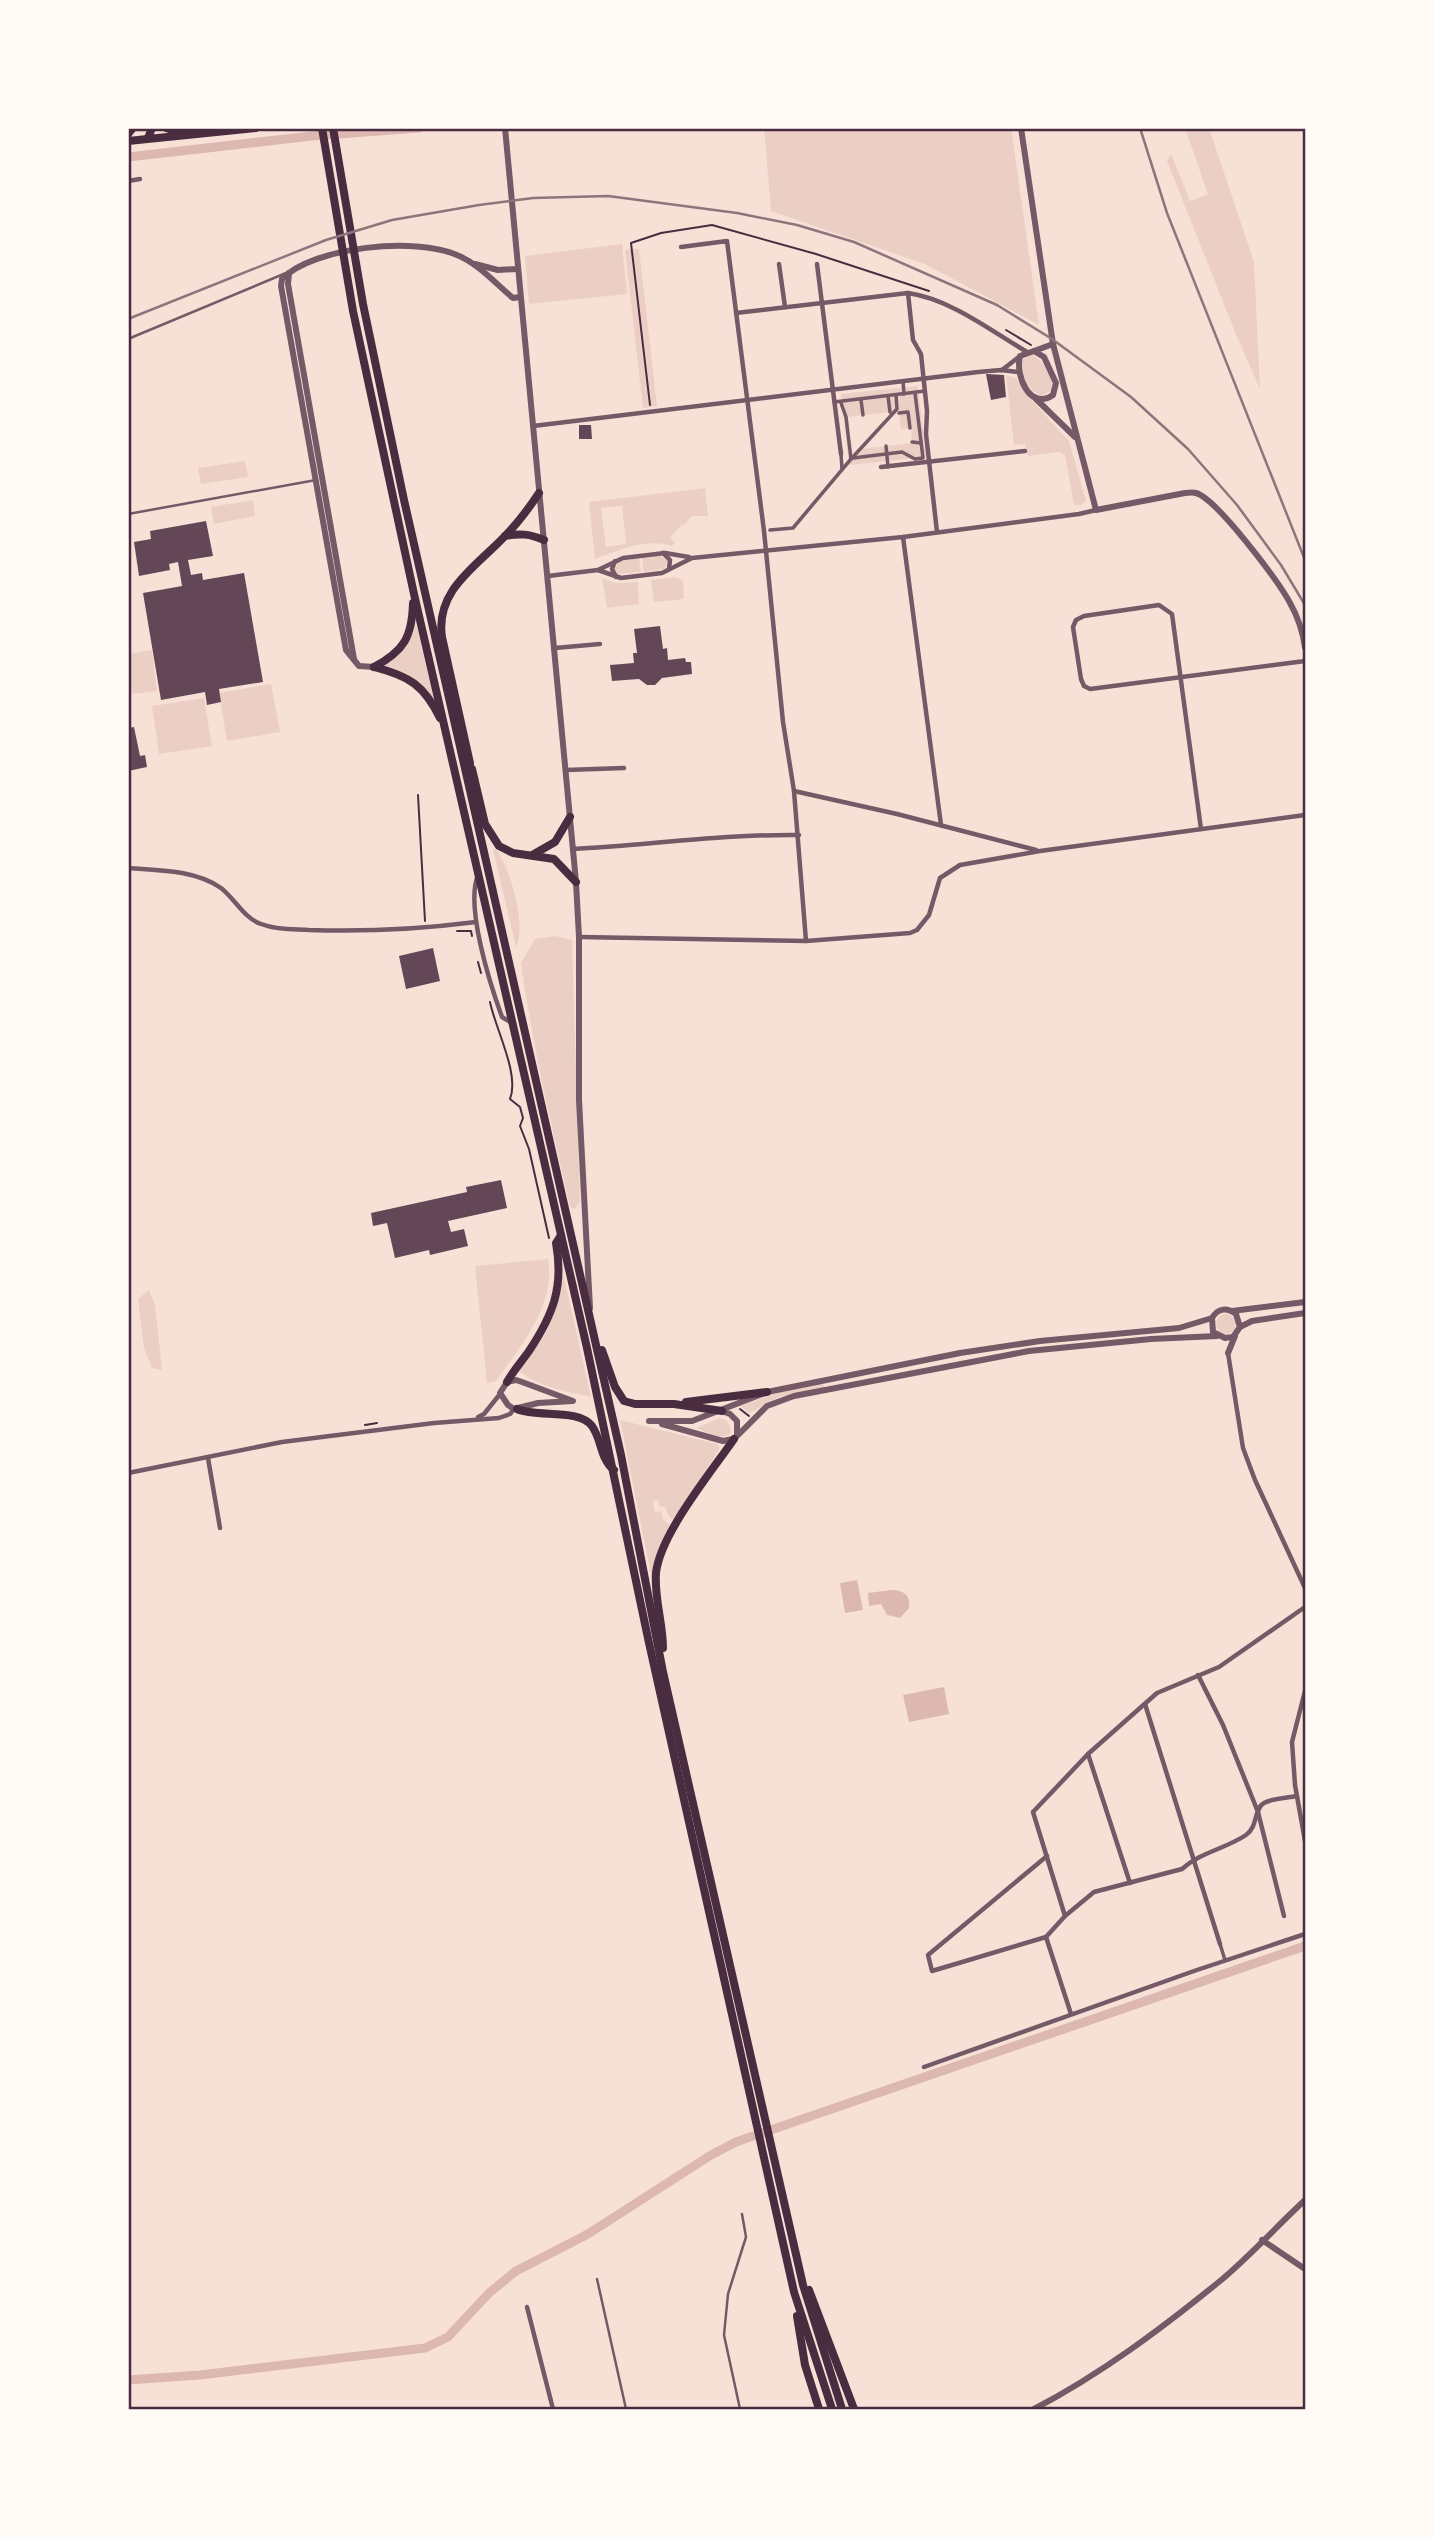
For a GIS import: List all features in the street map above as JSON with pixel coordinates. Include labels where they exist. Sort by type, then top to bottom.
[{"type":"main road","points":[[128,134],[133,128]]},
{"type":"main road","points":[[140,128],[148,138]]},
{"type":"main road","points":[[148,138],[152,128]]},
{"type":"main road","points":[[166,128],[188,135]]},
{"type":"main road","points":[[128,141],[256,128]]},
{"type":"main road","points":[[322,128],[348,280],[414,593],[614,1470],[649,1643],[750,2095],[842,2409]]},
{"type":"main road","points":[[333,128],[359,278],[404,500],[634,1516],[663,1672],[765,2121],[765,2141],[801,2343],[819,2409]]},
{"type":"main road","points":[[539,493],[505,536],[458,581],[449,594],[441,617],[442,637],[481,811],[490,835],[499,846],[513,853],[554,859],[576,882]]},
{"type":"main road","points":[[505,536],[519,533],[544,540]]},
{"type":"main road","points":[[374,667],[392,658],[405,644],[412,621],[414,593]]},
{"type":"main road","points":[[374,667],[408,678],[424,690],[446,730]]},
{"type":"main road","points":[[468,781],[470,763]]},
{"type":"main road","points":[[471,794],[481,811]]},
{"type":"main road","points":[[531,855],[555,842],[570,817]]},
{"type":"main road","points":[[507,1382],[547,1323],[556,1297],[560,1266],[556,1243],[561,1235]]},
{"type":"main road","points":[[590,1317],[619,1395],[624,1401],[722,1411]]},
{"type":"main road","points":[[674,1405],[766,1392]]},
{"type":"main road","points":[[516,1409],[528,1414],[561,1415],[586,1420],[600,1443],[606,1463],[614,1470]]},
{"type":"main road","points":[[663,1672],[663,1639],[656,1584],[660,1558],[674,1528],[734,1438]]},
{"type":"main road","points":[[792,2241],[854,2409]]},
{"type":"main road","points":[[794,2292],[832,2409]]},
{"type":"street","points":[[1021,128],[1053,344],[1096,510]]},
{"type":"street","points":[[505,129],[576,882],[579,937],[579,1100],[590,1317]]},
{"type":"street","points":[[128,181],[140,179]]},
{"type":"street","points":[[681,247],[727,241],[766,552],[783,722],[799,835],[806,941]]},
{"type":"street","points":[[374,667],[359,666],[346,650],[281,286],[282,279],[298,266],[348,252],[402,245],[437,248],[473,264],[498,270],[517,269]]},
{"type":"street","points":[[473,264],[513,298],[520,298]]},
{"type":"street","points":[[779,264],[785,307]]},
{"type":"street","points":[[817,264],[837,402],[842,469]]},
{"type":"street","points":[[289,271],[288,284],[354,661]]},
{"type":"street","points":[[736,313],[908,293],[924,295],[1029,352],[1044,357],[1077,439]]},
{"type":"street","points":[[908,293],[913,340],[920,354],[925,391],[937,532]]},
{"type":"street","points":[[1001,370],[1029,352],[1053,344]]},
{"type":"street","points":[[1018,372],[1029,352]]},
{"type":"street","points":[[532,426],[1001,370],[1018,372]]},
{"type":"street","points":[[1018,372],[1024,385],[1036,399],[1077,439]]},
{"type":"street","points":[[903,381],[904,394]]},
{"type":"street","points":[[1036,399],[1050,397],[1055,391],[1056,383]]},
{"type":"street","points":[[837,402],[925,391]]},
{"type":"street","points":[[851,459],[902,452],[915,459],[923,458],[915,393]]},
{"type":"street","points":[[770,530],[793,528],[897,409],[896,395]]},
{"type":"street","points":[[888,396],[890,412]]},
{"type":"street","points":[[861,399],[863,415]]},
{"type":"street","points":[[837,402],[846,417],[851,459]]},
{"type":"street","points":[[900,412],[908,412],[910,428]]},
{"type":"street","points":[[912,442],[921,443]]},
{"type":"street","points":[[886,446],[888,467]]},
{"type":"street","points":[[881,467],[1026,451]]},
{"type":"street","points":[[548,576],[598,570],[615,560],[663,553],[692,558],[903,537],[1079,514],[1196,493],[1209,501],[1244,539],[1290,602],[1303,632],[1305,648]]},
{"type":"street","points":[[903,537],[941,825]]},
{"type":"street","points":[[663,553],[670,560],[668,570]]},
{"type":"street","points":[[598,570],[616,577],[662,573],[692,558]]},
{"type":"street","points":[[615,560],[612,569],[616,577]]},
{"type":"street","points":[[1201,829],[1180,677],[1172,614],[1158,604],[1084,616],[1076,620],[1073,627],[1081,679],[1084,686],[1090,689],[1180,677],[1305,661]]},
{"type":"street","points":[[555,649],[600,644]]},
{"type":"street","points":[[566,770],[624,768]]},
{"type":"street","points":[[794,791],[1040,851]]},
{"type":"street","points":[[579,937],[806,941],[914,932],[929,915],[940,878],[960,865],[1040,851],[1305,815]]},
{"type":"street","points":[[573,849],[729,836],[799,835]]},
{"type":"street","points":[[128,868],[163,870],[205,878],[223,890],[258,923],[275,928],[426,928],[476,922]]},
{"type":"street","points":[[478,874],[472,888],[476,922],[502,1017],[512,1023]]},
{"type":"street","points":[[1236,1334],[1229,1338],[1128,1341],[1030,1351],[794,1396],[767,1406],[734,1438],[723,1441],[649,1421],[692,1422],[766,1392],[960,1353],[1040,1341],[1179,1328],[1212,1318],[1223,1309],[1233,1311],[1305,1302]]},
{"type":"street","points":[[1233,1311],[1239,1317],[1240,1327]]},
{"type":"street","points":[[1228,1353],[1240,1327],[1252,1321],[1305,1313]]},
{"type":"street","points":[[1212,1318],[1211,1328],[1228,1353],[1243,1448],[1305,1587]]},
{"type":"street","points":[[128,1473],[282,1442],[499,1418],[533,1403],[573,1401],[522,1382],[507,1382],[484,1414],[474,1419]]},
{"type":"street","points":[[500,1394],[516,1409]]},
{"type":"street","points":[[722,1411],[737,1421],[738,1431],[734,1438]]},
{"type":"street","points":[[208,1458],[220,1528]]},
{"type":"street","points":[[1066,1916],[1033,1812],[1088,1754],[1157,1693],[1219,1667],[1305,1607]]},
{"type":"street","points":[[1198,1675],[1223,1725],[1258,1812],[1284,1916]]},
{"type":"street","points":[[1305,1691],[1292,1742],[1305,1842]]},
{"type":"street","points":[[1145,1704],[1225,1960]]},
{"type":"street","points":[[1088,1754],[1130,1883]]},
{"type":"street","points":[[1047,1856],[928,1955],[932,1971],[1046,1937],[1094,1892],[1182,1869],[1193,1859],[1247,1835],[1255,1826],[1258,1812],[1265,1803],[1297,1796]]},
{"type":"street","points":[[924,2067],[1305,1934]]},
{"type":"street","points":[[1046,1937],[1071,2014]]},
{"type":"street","points":[[1034,2409],[1075,2388],[1127,2354],[1222,2280],[1305,2200]]},
{"type":"street","points":[[1262,2240],[1305,2269]]},
{"type":"street","points":[[527,2307],[553,2409]]},
{"type":"lane","points":[[128,339],[289,271]]},
{"type":"lane","points":[[128,514],[316,480]]},
{"type":"lane","points":[[740,2409],[724,2334],[728,2294],[746,2236],[742,2214]]},
{"type":"lane","points":[[597,2279],[625,2409]]},
{"type":"path","points":[[651,413],[631,243],[672,231],[712,225],[816,254],[931,292]]},
{"type":"path","points":[[1000,327],[1029,352]]},
{"type":"path","points":[[418,795],[426,928]]},
{"type":"path","points":[[448,931],[471,932],[474,944]]},
{"type":"path","points":[[477,958],[485,979]]},
{"type":"path","points":[[489,1000],[514,1089],[510,1098],[520,1107],[523,1118],[520,1126],[529,1149],[550,1240]]},
{"type":"path","points":[[734,1406],[752,1419]]},
{"type":"path","points":[[1299,2409],[1305,2407]]},
{"type":"shaded area","points":[[764,128],[1011,128],[1039,325],[925,264],[771,211]]},
{"type":"shaded area","points":[[1185,128],[1209,128],[1254,262],[1260,389],[1167,161],[1171,154],[1190,201],[1208,194]]},
{"type":"shaded area","points":[[622,244],[627,294],[529,304],[525,256]]},
{"type":"shaded area","points":[[639,249],[657,406],[643,408],[625,250]]},
{"type":"shaded area","points":[[1033,355],[1050,375],[1052,390],[1042,396],[1029,386],[1023,370],[1023,359]]},
{"type":"shaded area","points":[[1006,375],[1017,379],[1028,396],[1069,441],[1086,501],[1081,505],[1074,505],[1065,455],[1059,452],[1028,456],[1025,444],[1014,445]]},
{"type":"shaded area","points":[[918,386],[926,457],[849,465],[841,394]],"holes":[[[899,411],[901,429],[911,428],[912,443],[860,449],[851,458],[847,417]]]},
{"type":"shaded area","points":[[245,461],[248,477],[201,484],[198,468]]},
{"type":"shaded area","points":[[705,488],[708,516],[692,516],[682,524],[670,538],[675,543],[672,546],[642,544],[595,559],[589,502]],"holes":[[[622,506],[626,544],[606,547],[601,508]]]},
{"type":"shaded area","points":[[253,500],[255,516],[214,524],[211,507]]},
{"type":"shaded area","points":[[661,556],[668,560],[665,569],[644,572],[642,558]]},
{"type":"shaded area","points":[[639,558],[641,572],[616,574],[613,568],[618,562]]},
{"type":"shaded area","points":[[675,577],[683,580],[684,599],[654,602],[651,580]]},
{"type":"shaded area","points":[[602,578],[616,583],[638,582],[639,604],[607,608]]},
{"type":"shaded area","points":[[415,620],[434,700],[381,667],[404,648]]},
{"type":"shaded area","points":[[152,650],[157,691],[132,694],[128,654]]},
{"type":"shaded area","points":[[271,684],[280,732],[227,741],[219,693]]},
{"type":"shaded area","points":[[204,698],[212,746],[159,754],[152,706]]},
{"type":"shaded area","points":[[496,849],[507,870],[518,911],[519,937],[516,947],[493,850]]},
{"type":"shaded area","points":[[555,936],[572,940],[580,1201],[575,1209],[570,1207],[542,1083],[521,963],[535,939]]},
{"type":"shaded area","points":[[548,1259],[547,1293],[542,1309],[526,1339],[496,1381],[487,1383],[475,1266]]},
{"type":"shaded area","points":[[563,1273],[591,1397],[544,1385],[519,1371],[554,1315]]},
{"type":"shaded area","points":[[149,1290],[155,1305],[162,1370],[152,1368],[144,1348],[138,1299]]},
{"type":"shaded area","points":[[1226,1314],[1233,1317],[1236,1324],[1233,1331],[1226,1334],[1219,1331],[1216,1324],[1219,1317]]},
{"type":"shaded area","points":[[823,1383],[824,1388],[779,1397],[749,1413],[741,1406],[777,1393]]},
{"type":"shaded area","points":[[720,1418],[726,1420],[731,1433],[714,1435],[696,1428]]},
{"type":"shaded area","points":[[620,1420],[717,1444],[720,1448],[674,1521],[665,1506],[660,1507],[658,1500],[653,1501],[655,1512],[661,1511],[663,1519],[671,1526],[655,1557],[652,1580]]},
{"type":"shaded area","points":[[857,1580],[863,1610],[845,1613],[840,1583]]},
{"type":"shaded area","points":[[900,1591],[909,1600],[909,1608],[900,1618],[887,1615],[881,1604],[869,1606],[868,1593]]},
{"type":"shaded area","points":[[944,1687],[949,1714],[909,1722],[903,1695]]},
{"type":"building","points":[[986,374],[1004,375],[1006,397],[991,400]]},
{"type":"building","points":[[579,425],[591,425],[592,439],[579,439]]},
{"type":"building","points":[[206,521],[213,556],[188,560],[191,575],[202,573],[203,580],[244,573],[263,682],[219,689],[221,702],[207,705],[205,692],[161,700],[143,593],[182,586],[178,562],[169,564],[170,570],[139,576],[134,542],[151,539],[150,531]]},
{"type":"building","points":[[660,626],[663,649],[667,648],[668,660],[685,658],[686,662],[691,662],[692,674],[662,678],[655,685],[647,685],[639,679],[612,681],[610,665],[634,663],[633,653],[637,653],[634,629]]},
{"type":"building","points":[[134,727],[140,756],[145,755],[147,767],[128,771],[128,728]]},
{"type":"building","points":[[433,948],[440,981],[406,989],[399,956]]},
{"type":"building","points":[[501,1180],[507,1208],[448,1221],[451,1232],[464,1229],[468,1246],[430,1255],[429,1250],[395,1258],[387,1223],[373,1226],[371,1213],[467,1192],[466,1187]]},
{"type":"waterway","points":[[128,157],[312,136],[419,128]]},
{"type":"waterway","points":[[128,2380],[200,2375],[425,2348],[448,2337],[489,2293],[516,2271],[588,2234],[711,2155],[736,2142],[1305,1946]]},
{"type":"railway","points":[[1140,128],[1167,213],[1305,560]]},
{"type":"railway","points":[[128,319],[326,240],[392,220],[479,205],[533,198],[608,196],[737,213],[797,225],[854,242],[997,305],[1052,339],[1131,397],[1188,449],[1237,505],[1281,565],[1305,605]]}]
